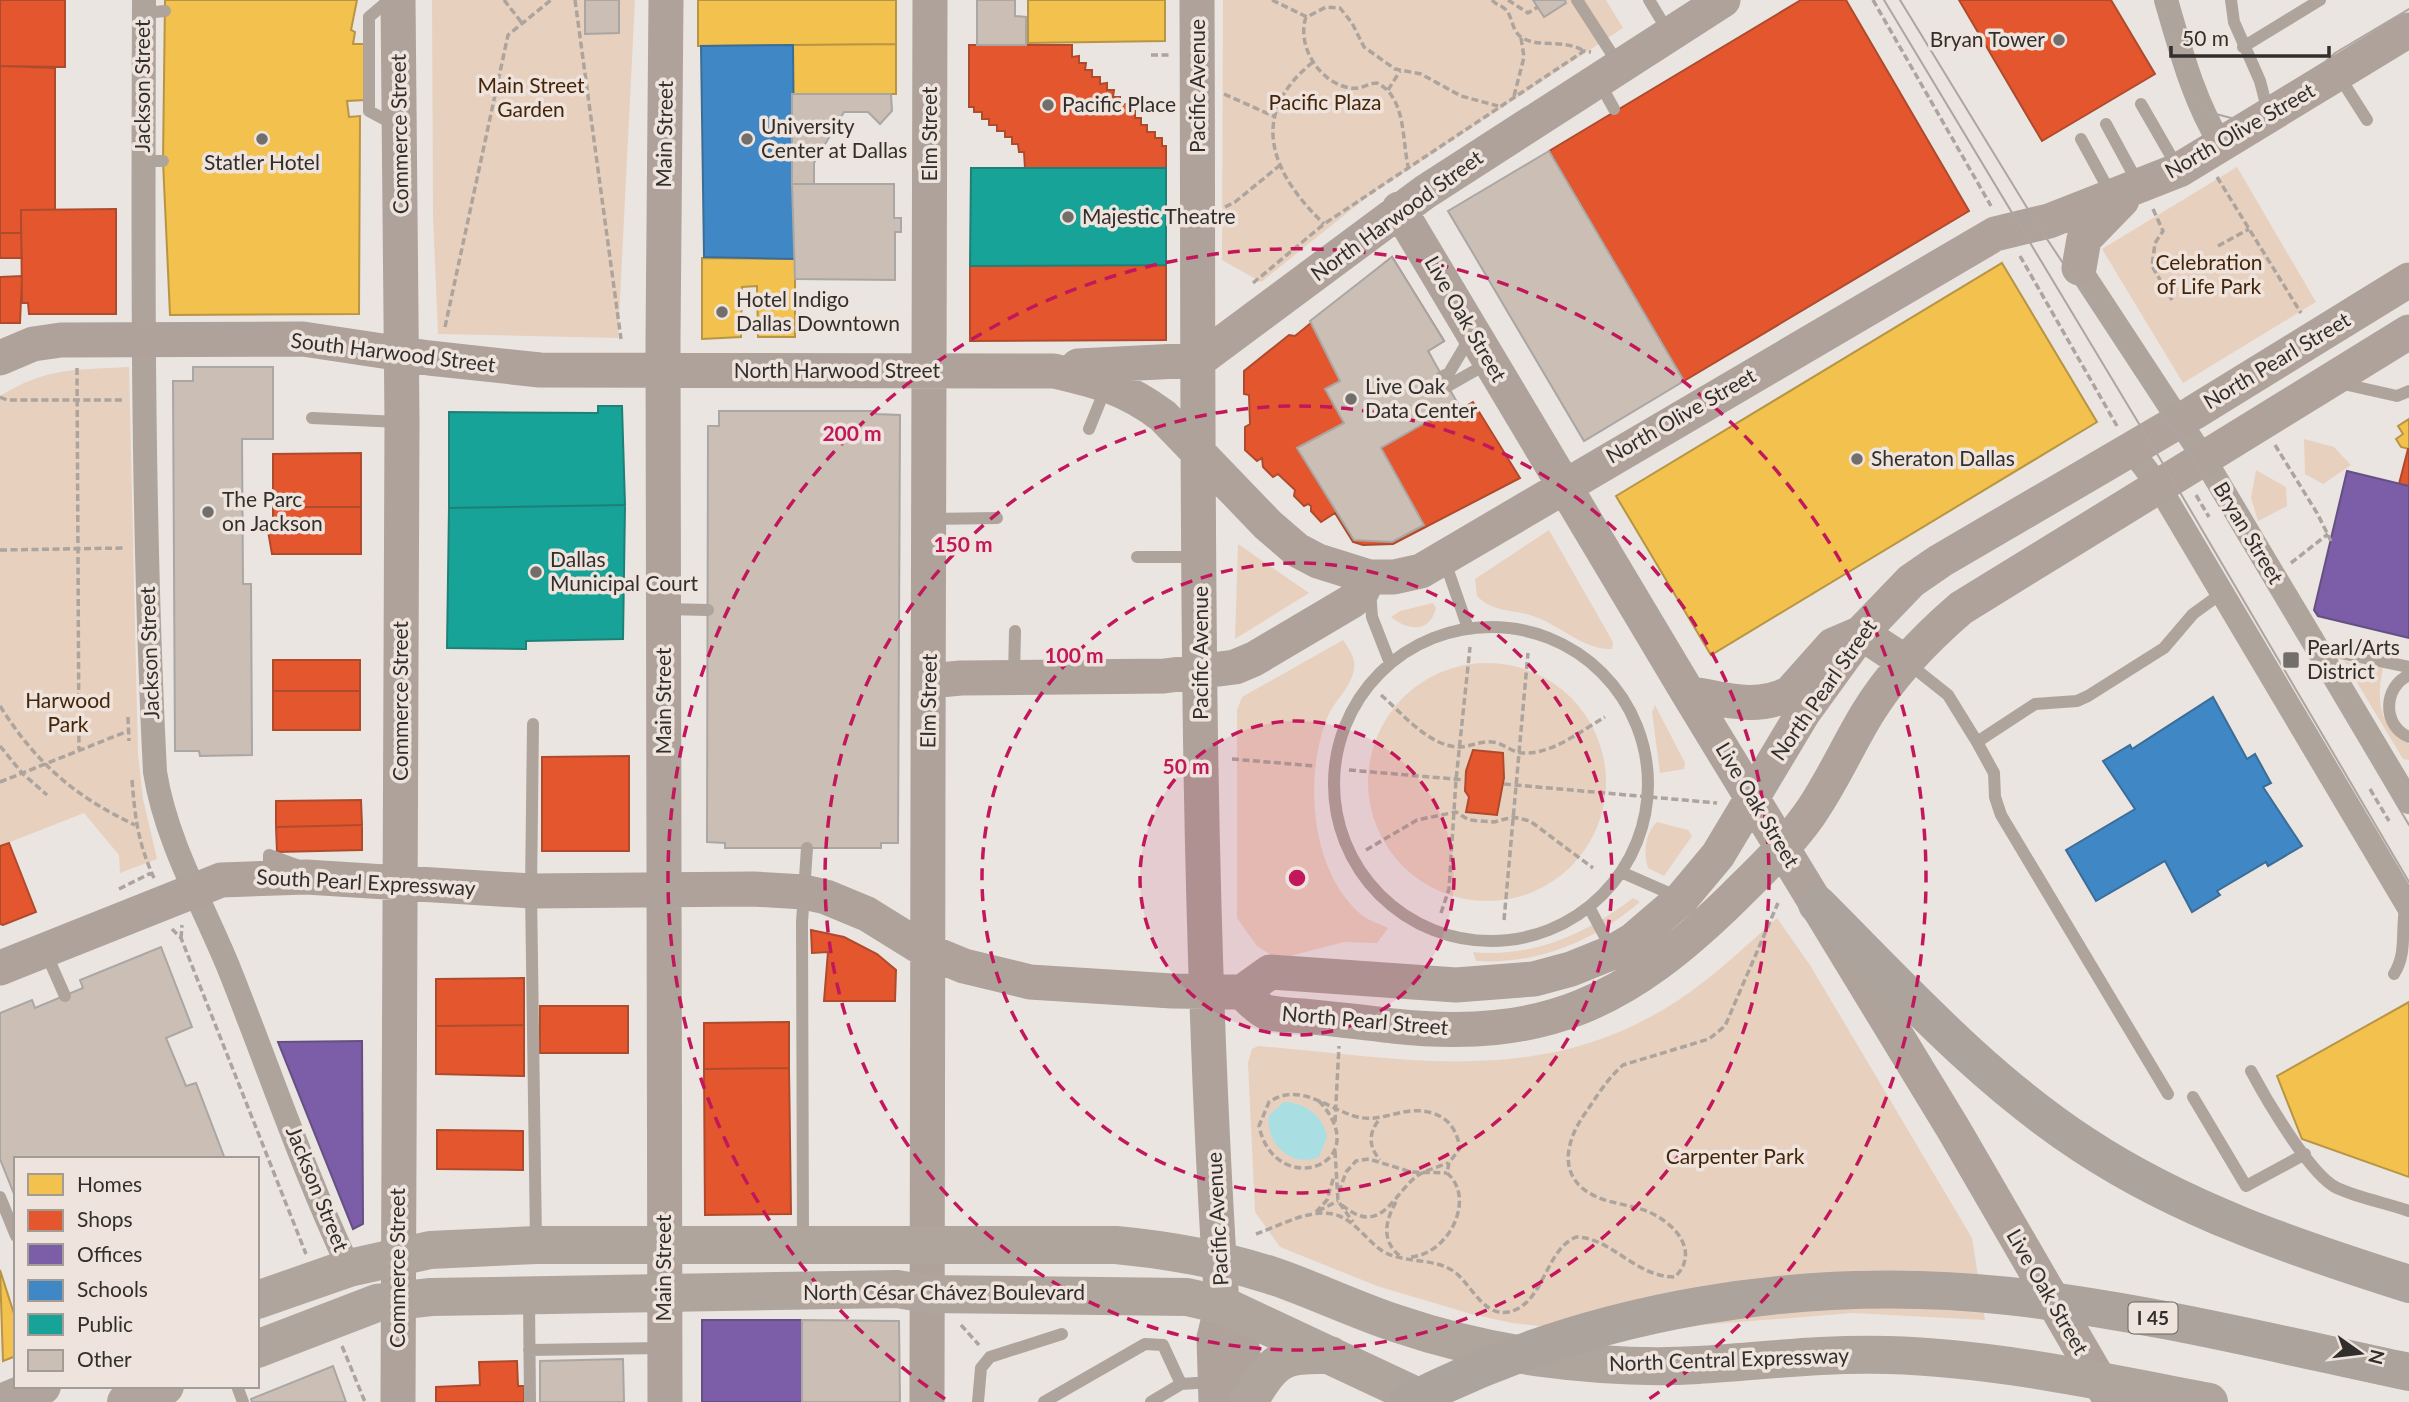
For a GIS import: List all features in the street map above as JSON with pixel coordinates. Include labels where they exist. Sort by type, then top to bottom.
[{"type":"highway","points":[[1817,904],[1972,1059],[2084,1146],[2185,1202],[2282,1243],[2409,1284]]},
{"type":"highway","points":[[1409,1402],[1526,1353],[1637,1320],[1751,1298],[1824,1291],[1894,1290],[1968,1308],[2407,1380]]},
{"type":"main road","name":"Commerce Street","points":[[398,0],[402,354],[398,1402]]},
{"type":"main road","name":"Main Street","points":[[665,1402],[663,372],[666,0]]},
{"type":"main road","name":"Elm Street","points":[[927,1402],[941,1306],[927,1245],[925,950],[930,519],[930,0]]},
{"type":"main road","name":"Pacific Avenue","points":[[1198,0],[1200,673],[1206,991],[1222,1305],[1204,1389]]},
{"type":"main road","name":"North Harwood Street","points":[[1054,371],[1068,366],[1199,360],[1602,60],[1670,34],[1719,1]]},
{"type":"main road","name":"North Olive Street","points":[[1369,577],[1394,577],[1421,571],[1444,559],[1563,485],[1995,234],[2135,195],[2179,170],[2218,158],[2269,115],[2409,30]]},
{"type":"main road","points":[[2079,268],[2081,248],[2090,230],[2135,195]]},
{"type":"main road","name":"Live Oak Street","points":[[1399,209],[1688,693],[1954,1130],[2050,1300],[2106,1392]]},
{"type":"main road","name":"North Pearl Street","points":[[2409,280],[2180,420],[2124,438],[1911,581],[1861,633],[1789,737],[1718,855],[1682,898],[1633,940],[1571,969],[1509,983],[1456,985],[1270,972],[1242,992],[1264,1012],[1412,1028],[1504,1029],[1580,1010],[1655,966],[1717,914],[1783,847],[1811,812],[1868,711],[1932,632],[1987,589],[2158,485],[2197,473],[2329,380],[2409,332]]},
{"type":"main road","name":"South Harwood Street","points":[[0,358],[33,344],[53,341],[143,338],[303,339],[528,370],[663,372]]},
{"type":"main road","name":"North Harwood Street","points":[[663,372],[1054,371],[1108,384],[1129,392],[1163,416],[1200,457],[1297,550],[1318,561],[1369,577]]},
{"type":"main road","points":[[929,681],[1200,673],[1235,667],[1254,659],[1352,601],[1362,593],[1369,577]]},
{"type":"main road","points":[[1688,693],[1756,704],[1781,697],[1790,692],[1833,645],[1861,633],[1905,662]]},
{"type":"main road","points":[[1789,737],[1806,759],[1825,766],[1836,766]]},
{"type":"main road","name":"South Pearl Expressway","points":[[0,968],[195,888],[221,880],[269,877],[531,891],[665,892],[753,889],[804,892],[826,897],[867,914],[925,950],[964,966],[1030,982],[1206,991]]},
{"type":"main road","points":[[1206,991],[1242,992]]},
{"type":"main road","points":[[259,1299],[349,1268],[445,1248],[536,1245],[1116,1245],[1175,1252],[1219,1261]]},
{"type":"main road","name":"North Central Expressway","points":[[1219,1261],[1277,1278],[1422,1331],[1486,1348],[1585,1364],[1662,1367],[1814,1356],[1889,1355],[1965,1361],[2048,1387],[2209,1402]]},
{"type":"main road","name":"North César Chávez Boulevard","points":[[259,1348],[332,1318],[397,1299],[897,1289],[941,1306],[1187,1297],[1222,1305]]},
{"type":"main road","points":[[1222,1305],[1278,1296],[1378,1335],[1405,1338],[1422,1331]]},
{"type":"main road","name":"Pacific Avenue","points":[[1222,1305],[1242,1347],[1249,1402]]},
{"type":"main road","points":[[1222,1305],[1429,1402]]},
{"type":"main road","points":[[1249,1402],[1272,1366],[1281,1359],[1291,1355],[1330,1355]]},
{"type":"main road","points":[[126,1402],[160,1388]]},
{"type":"street","points":[[2166,0],[2194,93],[2218,158]]},
{"type":"street","name":"Jackson Street","points":[[151,8],[153,161],[143,338],[147,579],[155,772],[170,833],[195,888],[349,1268]]},
{"type":"street","name":"Bryan Street","points":[[2079,268],[2180,420],[2197,473],[2316,648],[2408,796]]},
{"type":"street","points":[[2124,438],[2158,485],[2408,906]]},
{"type":"street","points":[[2050,1300],[2407,1380]]},
{"type":"lane","points":[[388,0],[369,17],[369,111],[400,128]]},
{"type":"lane","points":[[1577,0],[1602,60],[1614,109]]},
{"type":"lane","points":[[1649,0],[1670,34]]},
{"type":"lane","points":[[2231,0],[2243,47],[2260,81],[2269,115]]},
{"type":"lane","points":[[2243,47],[2320,0]]},
{"type":"lane","points":[[2337,74],[2367,120]]},
{"type":"lane","points":[[2141,104],[2179,170]]},
{"type":"lane","points":[[2105,124],[2135,195]]},
{"type":"lane","points":[[2081,139],[2135,195]]},
{"type":"lane","points":[[1473,332],[1444,382],[1490,361]]},
{"type":"lane","points":[[2329,380],[2397,396],[2409,391]]},
{"type":"lane","points":[[1089,429],[1108,384]]},
{"type":"lane","points":[[312,418],[402,422]]},
{"type":"lane","points":[[930,519],[998,518]]},
{"type":"lane","points":[[1137,557],[1200,557]]},
{"type":"lane","points":[[1444,559],[1468,628]]},
{"type":"lane","points":[[1369,577],[1372,617],[1390,663]]},
{"type":"lane","points":[[1978,742],[2035,704],[2077,701],[2088,696],[2164,648],[2193,614],[2222,593]]},
{"type":"lane","points":[[664,609],[708,610]]},
{"type":"lane","points":[[1499,626],[1530,631],[1560,642],[1586,657],[1609,679],[1628,705],[1641,734],[1647,765],[1648,796],[1634,849],[1622,872],[1589,907],[1561,925],[1531,936],[1498,942],[1465,940],[1434,931],[1404,915],[1367,881],[1343,836],[1335,802],[1335,768],[1341,738],[1353,710],[1369,685],[1390,663],[1414,647],[1440,635],[1468,628],[1499,626]]},
{"type":"lane","points":[[1014,631],[1014,677]]},
{"type":"lane","points":[[2316,648],[2409,667]]},
{"type":"lane","points":[[1905,662],[1948,695],[1978,742],[1994,773],[1995,797],[2001,815],[2168,1094]]},
{"type":"lane","points":[[2409,675],[2395,686],[2389,698],[2389,712],[2394,725],[2409,737]]},
{"type":"lane","points":[[533,724],[531,891],[536,1245]]},
{"type":"lane","points":[[803,1245],[804,892],[807,848]]},
{"type":"lane","points":[[1622,872],[1682,898]]},
{"type":"lane","points":[[2394,974],[2402,960],[2402,922],[2408,906]]},
{"type":"lane","points":[[1589,907],[1613,951]]},
{"type":"lane","points":[[45,949],[65,996]]},
{"type":"lane","points":[[2251,1071],[2269,1104],[2323,1179],[2336,1188],[2409,1211]]},
{"type":"lane","points":[[2193,1097],[2246,1186],[2305,1154]]},
{"type":"lane","points":[[0,1197],[14,1231]]},
{"type":"lane","points":[[529,1298],[530,1402]]},
{"type":"lane","points":[[978,1402],[981,1368],[990,1357],[1062,1334]]},
{"type":"lane","points":[[1045,1402],[1145,1344],[1163,1345],[1204,1389],[1151,1402]]},
{"type":"lane","points":[[529,1350],[665,1348]]},
{"type":"path","points":[[504,0],[522,24]]},
{"type":"path","points":[[445,327],[508,35],[551,0]]},
{"type":"path","points":[[575,0],[621,339]]},
{"type":"path","points":[[1272,0],[1307,17]]},
{"type":"path","points":[[1333,0],[1333,7]]},
{"type":"path","points":[[1492,0],[1507,10]]},
{"type":"path","points":[[1507,0],[1507,10],[1515,31],[1521,37],[1543,43],[1570,44],[1602,60]]},
{"type":"path","points":[[1507,0],[1528,13],[1538,8]]},
{"type":"path","points":[[1873,0],[1991,206]]},
{"type":"path","points":[[1408,166],[1402,122],[1388,90],[1377,83],[1358,89],[1339,85],[1313,62],[1303,37],[1307,17],[1320,8],[1333,7],[1346,13],[1364,47],[1400,71],[1421,74],[1461,96],[1498,106]]},
{"type":"path","points":[[1514,96],[1524,57],[1521,37]]},
{"type":"path","points":[[1151,55],[1161,55]]},
{"type":"path","points":[[1247,289],[1265,270],[1324,224],[1498,106],[1514,96],[1602,60]]},
{"type":"path","points":[[1313,62],[1290,85],[1273,116],[1273,136],[1279,166],[1292,189],[1324,224]]},
{"type":"path","points":[[1388,90],[1400,71]]},
{"type":"path","points":[[1216,93],[1233,97],[1273,116]]},
{"type":"path","points":[[2218,158],[2249,229],[2304,318]]},
{"type":"path","points":[[1216,209],[1235,202],[1279,166]]},
{"type":"path","points":[[2135,195],[2163,231],[2155,243],[2153,268],[2172,300]]},
{"type":"path","points":[[2218,246],[2249,229]]},
{"type":"path","points":[[2019,255],[2124,438]]},
{"type":"path","points":[[77,366],[79,750]]},
{"type":"path","points":[[69,367],[89,366]]},
{"type":"path","points":[[0,397],[7,400],[124,400]]},
{"type":"path","points":[[2270,437],[2331,541]]},
{"type":"path","points":[[2197,473],[2211,516],[2204,520]]},
{"type":"path","points":[[2295,560],[2328,534]]},
{"type":"path","points":[[0,550],[124,548]]},
{"type":"path","points":[[1441,914],[1449,889],[1456,780],[1470,647]]},
{"type":"path","points":[[1504,919],[1514,783],[1528,653]]},
{"type":"path","points":[[1381,695],[1426,733],[1441,742],[1461,747],[1478,741],[1500,743],[1519,753],[1534,753],[1553,747],[1605,717]]},
{"type":"path","points":[[0,706],[19,736],[44,764],[76,793],[135,825]]},
{"type":"path","points":[[0,782],[128,731]]},
{"type":"path","points":[[0,746],[22,773],[47,796]]},
{"type":"path","points":[[1231,759],[1315,766]]},
{"type":"path","points":[[1349,770],[1465,780]]},
{"type":"path","points":[[1504,784],[1717,803]]},
{"type":"path","points":[[2375,786],[2367,791],[2389,821]]},
{"type":"path","points":[[1366,850],[1417,820],[1455,812],[1469,820],[1493,821],[1513,817],[1530,821],[1546,830],[1593,868]]},
{"type":"path","points":[[1316,1212],[1334,1214],[1355,1226],[1385,1252],[1446,1267],[1457,1274],[1479,1302],[1493,1310],[1515,1310],[1527,1300],[1560,1248],[1576,1237],[1593,1240],[1658,1277],[1675,1277],[1685,1267],[1688,1256],[1681,1238],[1651,1213],[1599,1198],[1579,1186],[1570,1172],[1566,1157],[1568,1144],[1573,1131],[1623,1065],[1709,1039],[1725,1026],[1778,902]]},
{"type":"path","points":[[181,938],[303,1249]]},
{"type":"path","points":[[1339,1044],[1335,1171],[1338,1201],[1355,1226]]},
{"type":"path","points":[[1319,1101],[1330,1114],[1336,1139],[1331,1156],[1324,1165],[1312,1170],[1284,1162],[1273,1154],[1261,1135],[1259,1126],[1264,1108],[1277,1096],[1298,1093],[1335,1106],[1354,1116],[1378,1121],[1397,1112],[1412,1110],[1432,1113],[1445,1119],[1458,1133],[1460,1149],[1450,1163],[1447,1173]]},
{"type":"path","points":[[1378,1121],[1370,1139],[1373,1152],[1381,1162]]},
{"type":"path","points":[[1338,1201],[1339,1186],[1356,1161],[1369,1159],[1399,1169],[1447,1173],[1458,1182],[1461,1202],[1451,1230],[1430,1252],[1402,1258]]},
{"type":"path","points":[[1402,1258],[1392,1250],[1387,1238],[1386,1224],[1396,1202],[1405,1188],[1426,1171],[1450,1163]]},
{"type":"path","points":[[1316,1212],[1327,1200],[1335,1171]]},
{"type":"path","points":[[1338,1201],[1355,1213],[1372,1216],[1384,1213],[1396,1202]]},
{"type":"path","points":[[1256,1234],[1338,1201]]},
{"type":"path","points":[[941,1306],[990,1357]]},
{"type":"path","points":[[340,1340],[365,1402]]},
{"type":"green space","name":"Main Street Garden","points":[[432,0],[635,0],[618,338],[438,334],[433,216]]},
{"type":"green space","name":"Pacific Plaza","points":[[1223,0],[1606,0],[1623,28],[1367,197],[1261,282],[1222,260]]},
{"type":"green space","name":"Celebration of Life Park","points":[[2237,167],[2316,302],[2183,383],[2102,249]]},
{"type":"green space","name":"Harwood Park","points":[[129,367],[138,754],[143,799],[157,859],[120,873],[119,855],[84,813],[0,846],[0,396],[47,375]]},
{"type":"green space","points":[[2304,439],[2334,447],[2351,465],[2323,484],[2305,474]]},
{"type":"green space","points":[[2256,470],[2286,487],[2287,506],[2258,521],[2251,498]]},
{"type":"green space","points":[[1549,530],[1613,642],[1612,649],[1591,645],[1543,620],[1497,608],[1477,596],[1475,579]]},
{"type":"green space","points":[[1238,544],[1309,593],[1235,639]]},
{"type":"green space","points":[[1433,603],[1436,608],[1433,616],[1424,626],[1411,627],[1391,617],[1400,611]]},
{"type":"green space","points":[[1343,640],[1353,657],[1354,669],[1350,682],[1328,716],[1320,740],[1315,767],[1316,822],[1322,850],[1345,898],[1363,916],[1388,928],[1377,943],[1344,942],[1290,956],[1271,955],[1257,946],[1237,918],[1237,710],[1242,697]]},
{"type":"green space","points":[[2344,661],[2383,668],[2380,690],[2382,712],[2391,730],[2409,744],[2409,760],[2403,759]]},
{"type":"green space","points":[[1487,663],[1532,672],[1553,683],[1571,698],[1586,716],[1597,737],[1606,782],[1597,827],[1586,848],[1571,866],[1553,881],[1532,892],[1487,901],[1442,892],[1421,881],[1403,866],[1388,848],[1377,827],[1368,782],[1377,737],[1388,716],[1403,698],[1421,683],[1442,672]]},
{"type":"green space","points":[[1655,705],[1685,763],[1684,769],[1660,773],[1652,712]]},
{"type":"green space","points":[[1657,822],[1688,830],[1692,836],[1664,876],[1648,868],[1646,856],[1648,837]]},
{"type":"green space","points":[[1633,898],[1640,902],[1622,916],[1564,948],[1521,959],[1476,961],[1473,952],[1516,951],[1558,941],[1597,922]]},
{"type":"green space","name":"Carpenter Park","points":[[1777,918],[1810,965],[1972,1238],[1985,1320],[1853,1313],[1601,1333],[1512,1323],[1471,1314],[1377,1286],[1280,1247],[1255,1212],[1248,1063],[1252,1049],[1258,1046],[1409,1060],[1459,1061],[1508,1059],[1556,1052],[1604,1038],[1669,1006],[1718,971]]},
{"type":"water","points":[[1284,1102],[1306,1108],[1322,1123],[1327,1137],[1319,1157],[1299,1159],[1282,1151],[1276,1144],[1271,1135],[1269,1115]]},
{"type":"building: Homes","name":"Statler Hotel","points":[[165,0],[357,0],[351,30],[355,32],[353,44],[365,44],[365,100],[347,101],[349,117],[360,116],[359,314],[170,315],[163,161]]},
{"type":"building: Homes","points":[[698,0],[896,0],[896,44],[698,46]]},
{"type":"building: Homes","points":[[1028,0],[1165,0],[1165,41],[1028,43]]},
{"type":"building: Homes","points":[[896,44],[896,94],[792,94],[793,45]]},
{"type":"building: Homes","name":"Hotel Indigo Dallas Downtown","points":[[702,258],[795,259],[795,337],[758,337],[757,286],[742,287],[741,337],[702,339]]},
{"type":"building: Homes","name":"Sheraton Dallas","points":[[2002,263],[2097,422],[1711,655],[1616,496]]},
{"type":"building: Homes","points":[[2409,419],[2409,449],[2401,447],[2396,439],[2403,434],[2398,426]]},
{"type":"building: Homes","points":[[2409,1002],[2409,1177],[2302,1139],[2277,1076]]},
{"type":"building: Homes","points":[[0,1270],[14,1314],[14,1357],[3,1361]]},
{"type":"building: Shops","points":[[0,0],[65,0],[65,67],[0,66]]},
{"type":"building: Shops","points":[[1801,0],[1846,0],[1969,211],[1684,381],[1549,151]]},
{"type":"building: Shops","name":"Bryan Tower","points":[[1959,0],[2111,0],[2155,74],[2042,141]]},
{"type":"building: Shops","name":"Pacific Place","points":[[969,45],[1072,45],[1072,57],[1079,56],[1079,63],[1086,63],[1085,70],[1092,70],[1092,77],[1100,77],[1100,84],[1107,83],[1107,90],[1114,90],[1113,97],[1120,97],[1120,104],[1128,104],[1128,111],[1135,111],[1135,118],[1141,118],[1141,125],[1147,125],[1147,132],[1155,132],[1155,138],[1162,138],[1162,146],[1166,146],[1166,168],[1025,168],[1024,152],[1019,152],[1018,144],[1012,144],[1012,137],[1005,137],[1005,131],[997,131],[997,125],[989,125],[989,119],[982,119],[982,112],[974,112],[974,107],[969,107]]},
{"type":"building: Shops","points":[[0,66],[55,68],[55,210],[21,210],[21,233],[0,233]]},
{"type":"building: Shops","points":[[116,209],[116,314],[29,314],[28,303],[22,303],[21,210]]},
{"type":"building: Shops","points":[[0,233],[21,233],[22,258],[0,258]]},
{"type":"building: Shops","name":"Live Oak Data Center","points":[[1392,257],[1444,341],[1428,351],[1446,387],[1461,409],[1473,402],[1520,478],[1393,544],[1363,545],[1353,542],[1335,513],[1321,522],[1311,511],[1311,506],[1304,506],[1294,496],[1295,490],[1278,474],[1273,477],[1263,467],[1262,458],[1257,461],[1245,450],[1245,427],[1250,424],[1249,395],[1244,394],[1244,371],[1289,335],[1295,336]]},
{"type":"building: Shops","points":[[1166,265],[1166,340],[970,341],[970,266]]},
{"type":"building: Shops","points":[[22,276],[20,323],[0,323],[0,277]]},
{"type":"building: Shops","points":[[2409,449],[2409,486],[2399,484]]},
{"type":"building: Shops","points":[[361,453],[361,507],[273,507],[273,454]]},
{"type":"building: Shops","points":[[273,507],[361,507],[361,554],[272,554],[268,531],[273,531]]},
{"type":"building: Shops","points":[[273,660],[360,660],[360,691],[273,691]]},
{"type":"building: Shops","points":[[273,691],[360,691],[360,730],[273,730]]},
{"type":"building: Shops","points":[[1473,750],[1503,753],[1504,778],[1497,815],[1466,812],[1469,797],[1465,791],[1466,771]]},
{"type":"building: Shops","points":[[629,756],[629,851],[542,851],[542,757]]},
{"type":"building: Shops","points":[[361,800],[362,825],[276,827],[276,801]]},
{"type":"building: Shops","points":[[362,825],[362,850],[277,852],[276,827]]},
{"type":"building: Shops","points":[[9,843],[36,912],[3,925],[0,924],[0,846]]},
{"type":"building: Shops","points":[[811,930],[844,937],[877,954],[896,970],[895,1001],[824,1001],[828,952],[812,953]]},
{"type":"building: Shops","points":[[524,978],[524,1025],[436,1026],[436,979]]},
{"type":"building: Shops","points":[[540,1006],[628,1006],[628,1053],[540,1053]]},
{"type":"building: Shops","points":[[789,1022],[789,1068],[704,1069],[704,1023]]},
{"type":"building: Shops","points":[[524,1025],[524,1076],[436,1074],[436,1026]]},
{"type":"building: Shops","points":[[789,1068],[791,1214],[705,1215],[704,1069]]},
{"type":"building: Shops","points":[[437,1130],[523,1131],[523,1170],[437,1169]]},
{"type":"building: Shops","points":[[517,1361],[518,1386],[524,1386],[524,1402],[436,1402],[436,1387],[480,1385],[479,1362]]},
{"type":"building: Offices","points":[[2347,471],[2409,486],[2409,638],[2318,616],[2314,610]]},
{"type":"building: Offices","points":[[362,1041],[363,1224],[353,1229],[278,1042]]},
{"type":"building: Offices","points":[[702,1320],[802,1320],[802,1402],[702,1402]]},
{"type":"building: Schools","name":"University Center at Dallas","points":[[793,45],[795,259],[704,257],[701,46]]},
{"type":"building: Schools","points":[[2213,697],[2247,759],[2255,754],[2271,783],[2263,787],[2302,846],[2268,866],[2266,862],[2217,891],[2220,895],[2192,912],[2165,861],[2096,901],[2066,850],[2135,809],[2103,761],[2130,745],[2132,749]]},
{"type":"building: Public","name":"Majestic Theatre","points":[[971,168],[1166,168],[1166,265],[970,266]]},
{"type":"building: Public","points":[[598,406],[622,406],[625,505],[449,508],[449,412],[598,413]]},
{"type":"building: Public","name":"Dallas Municipal Court","points":[[625,505],[623,639],[526,641],[526,649],[447,648],[449,508]]},
{"type":"building: Other","points":[[585,0],[619,0],[619,33],[585,34]]},
{"type":"building: Other","points":[[977,0],[1015,0],[1015,16],[1026,17],[1026,45],[977,45]]},
{"type":"building: Other","points":[[1533,0],[1565,0],[1566,3],[1544,17]]},
{"type":"building: Other","points":[[792,94],[891,94],[892,111],[880,124],[868,112],[844,112],[814,163],[814,184],[792,184]]},
{"type":"building: Other","points":[[1549,151],[1684,381],[1584,441],[1448,211]]},
{"type":"building: Other","points":[[792,184],[894,184],[894,218],[901,218],[901,232],[895,232],[895,280],[795,279]]},
{"type":"building: Other","points":[[1392,257],[1444,341],[1428,351],[1458,404],[1381,448],[1424,525],[1392,542],[1354,540],[1297,448],[1344,423],[1325,389],[1340,381],[1310,321]]},
{"type":"building: Other","name":"The Parc on Jackson","points":[[193,367],[273,367],[273,439],[242,439],[243,584],[251,584],[252,755],[200,756],[199,751],[175,751],[173,381],[193,381]]},
{"type":"building: Other","points":[[719,411],[876,411],[876,414],[900,415],[898,843],[881,843],[881,848],[725,848],[725,843],[707,842],[708,426],[719,426]]},
{"type":"building: Other","points":[[161,947],[192,1027],[166,1038],[186,1086],[196,1083],[224,1157],[14,1157],[14,1194],[0,1159],[0,1013],[32,1000],[35,1008],[83,988],[80,980]]},
{"type":"building: Other","points":[[802,1320],[899,1321],[900,1402],[802,1402]]},
{"type":"building: Other","points":[[623,1359],[624,1402],[540,1402],[540,1361]]},
{"type":"building: Other","points":[[333,1366],[346,1402],[252,1402],[251,1399]]},
{"type":"tram line","points":[[1884,0],[2171,477],[2409,882]]},
{"type":"tram line","points":[[1900,0],[2037,224],[2195,462],[2409,825]]},
{"type":"tram line","points":[[2158,0],[2184,89],[2208,112],[2239,120],[2256,117],[2275,108],[2335,53],[2409,9]]},
{"type":"place","name":"Bryan Tower","points":[[2059,40]]},
{"type":"place","name":"Pacific Place","points":[[1048,105]]},
{"type":"place","name":"Statler Hotel","points":[[262,139]]},
{"type":"place","name":"University Center at Dallas","points":[[747,139]]},
{"type":"place","name":"Majestic Theatre","points":[[1068,217]]},
{"type":"place","name":"Hotel Indigo Dallas Downtown","points":[[722,312]]},
{"type":"place","name":"Live Oak Data Center","points":[[1351,399]]},
{"type":"place","name":"Sheraton Dallas","points":[[1857,459]]},
{"type":"place","name":"The Parc on Jackson","points":[[208,512]]},
{"type":"place","name":"Dallas Municipal Court","points":[[536,572]]},
{"type":"place","name":"Pearl/Arts District","points":[[2291,660]]}]
